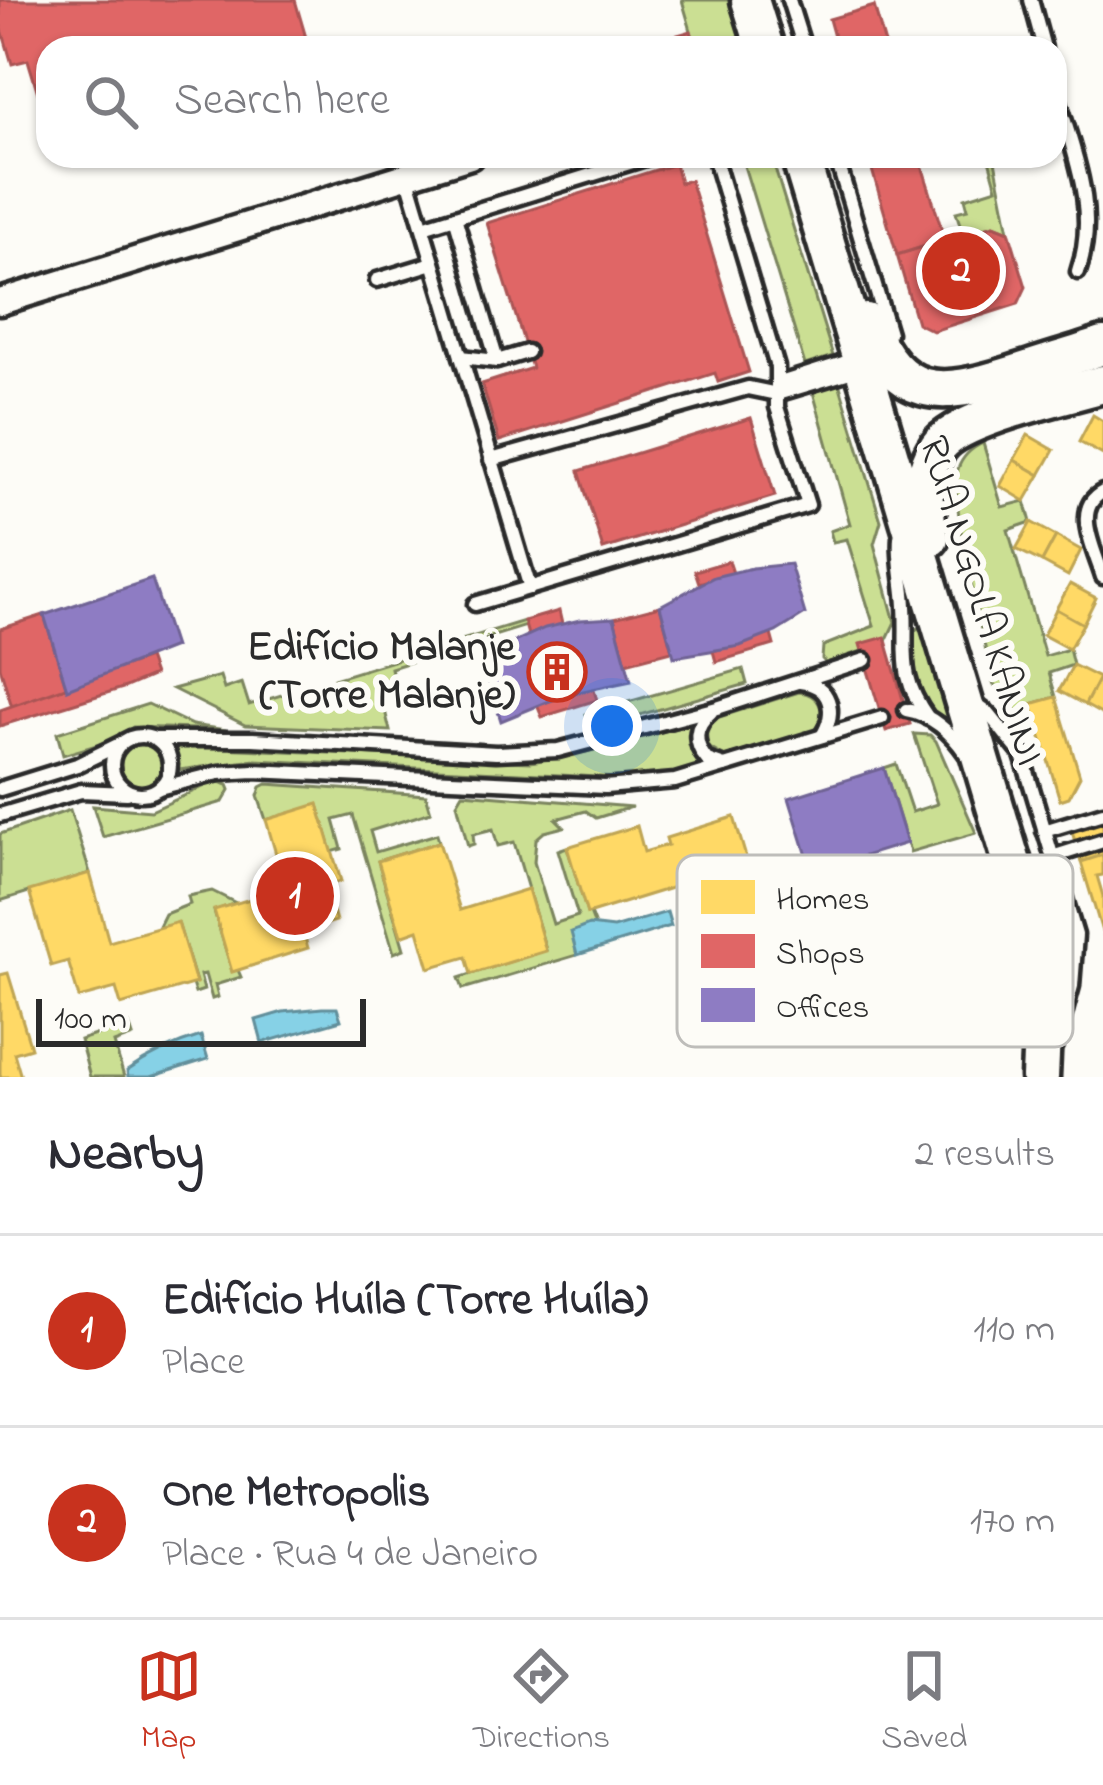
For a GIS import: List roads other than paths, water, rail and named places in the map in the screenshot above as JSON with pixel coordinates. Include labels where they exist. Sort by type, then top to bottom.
[{"type":"main road","points":[[750,0],[761,36]]},
{"type":"main road","name":"RUA NGOLA KANINI","points":[[804,168],[1010,855]]},
{"type":"main road","points":[[815,203],[880,354],[913,383],[930,391],[971,388],[1103,346]]},
{"type":"main road","points":[[964,697],[922,499],[939,446],[958,430],[1103,384]]},
{"type":"street","points":[[0,302],[430,168]]},
{"type":"lane","points":[[789,0],[800,36]]},
{"type":"lane","points":[[1031,0],[1041,36]]},
{"type":"lane","points":[[1067,132],[1089,213],[1088,244],[1078,272]]},
{"type":"lane","points":[[423,227],[613,168]]},
{"type":"lane","points":[[475,604],[808,505],[777,407],[777,367],[718,168]]},
{"type":"lane","points":[[840,168],[891,340],[913,383]]},
{"type":"lane","points":[[407,175],[530,588]]},
{"type":"lane","points":[[455,217],[497,361]]},
{"type":"lane","points":[[377,280],[433,263]]},
{"type":"lane","points":[[461,357],[497,361],[527,352]]},
{"type":"lane","points":[[491,460],[748,388],[777,389],[862,363]]},
{"type":"lane","points":[[1103,492],[1090,500],[1085,514],[1103,577]]},
{"type":"lane","points":[[903,506],[899,548],[906,612],[904,662],[916,700],[928,718],[957,741],[990,790]]},
{"type":"lane","points":[[889,652],[903,642]]},
{"type":"lane","points":[[0,789],[77,765],[137,736],[527,752],[577,746],[717,708],[865,660]]},
{"type":"lane","points":[[791,683],[812,683],[827,696],[831,717],[821,737]]},
{"type":"lane","points":[[964,697],[989,714],[1022,755],[1051,855]]},
{"type":"lane","points":[[717,708],[700,722],[697,742],[707,760],[726,766]]},
{"type":"lane","points":[[906,710],[928,718]]},
{"type":"lane","points":[[0,815],[81,791],[147,794],[219,773],[254,771],[605,788],[675,781],[882,718]]},
{"type":"lane","points":[[155,739],[164,746],[170,762],[167,779],[159,788]]},
{"type":"lane","points":[[121,743],[112,768],[119,784],[134,794]]},
{"type":"lane","points":[[1044,830],[1103,813]]},
{"type":"lane","points":[[1059,855],[1103,842]]},
{"type":"lane","points":[[1073,925],[1073,973]]},
{"type":"lane","points":[[1043,1077],[1053,1047]]},
{"type":"water","points":[[667,912],[671,926],[577,955],[571,932],[589,925],[613,928]]},
{"type":"water","points":[[337,1008],[341,1020],[262,1043],[256,1020]]},
{"type":"water","points":[[201,1036],[208,1059],[151,1077],[128,1077],[127,1071],[144,1060]]},
{"type":"place","name":"One Metropolis","points":[[961,271]]},
{"type":"place","name":"Edifício Malanje (Torre Malanje)","points":[[557,672]]},
{"type":"place","name":"Edifício Huíla (Torre Huíla)","points":[[295,896]]}]
